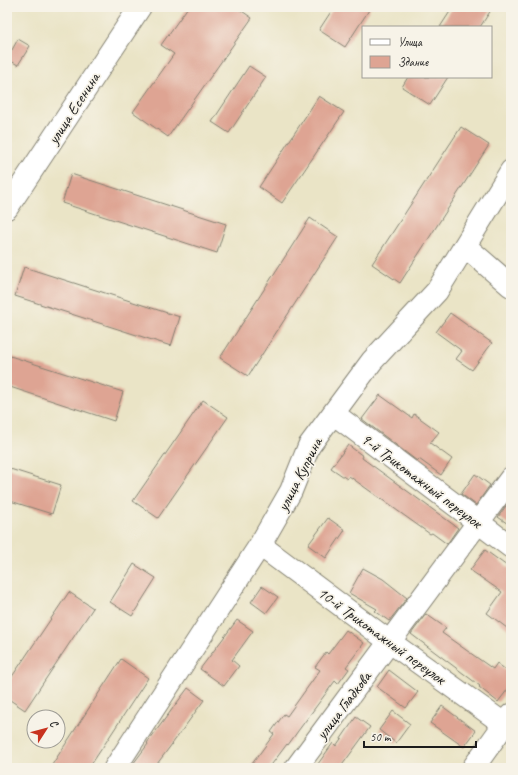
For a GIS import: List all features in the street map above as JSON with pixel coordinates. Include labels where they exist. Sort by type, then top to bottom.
[{"type":"street","name":"улица Есенина","points":[[7,208],[140,7]]},
{"type":"street","name":"улица Куприна","points":[[115,768],[260,545],[291,492],[310,446],[372,361],[437,291],[511,171]]},
{"type":"street","points":[[465,246],[511,286]]},
{"type":"street","name":"9-й Трикотажный переулок","points":[[334,414],[511,547]]},
{"type":"street","name":"улица Гладкова","points":[[296,768],[511,478]]},
{"type":"street","name":"10-й Трикотажный переулок","points":[[260,545],[390,642],[508,719]]},
{"type":"street","points":[[473,768],[508,719]]},
{"type":"building","points":[[188,7],[236,7],[252,18],[168,137],[133,112],[174,54],[161,45]]},
{"type":"building","points":[[334,7],[371,7],[345,47],[319,30]]},
{"type":"building","points":[[453,7],[493,7],[481,26],[441,26]]},
{"type":"building","points":[[18,39],[30,46],[18,65],[7,59]]},
{"type":"building","points":[[249,66],[266,77],[229,133],[212,122]]},
{"type":"building","points":[[407,78],[447,78],[430,105],[402,87]]},
{"type":"building","points":[[319,96],[344,112],[282,203],[259,187]]},
{"type":"building","points":[[461,127],[489,145],[400,283],[372,264]]},
{"type":"building","points":[[71,174],[226,224],[217,253],[62,203]]},
{"type":"building","points":[[310,218],[338,237],[248,376],[220,358]]},
{"type":"building","points":[[24,267],[180,317],[171,346],[15,296]]},
{"type":"building","points":[[450,313],[492,343],[472,370],[456,359],[462,351],[436,332]]},
{"type":"building","points":[[7,355],[123,392],[114,421],[7,386]]},
{"type":"building","points":[[380,395],[412,418],[414,414],[439,432],[430,443],[452,459],[441,475],[419,459],[417,461],[362,419]]},
{"type":"building","points":[[203,400],[228,417],[158,518],[133,501]]},
{"type":"building","points":[[348,445],[363,456],[362,458],[458,528],[447,544],[432,533],[430,534],[349,476],[347,479],[331,468]]},
{"type":"building","points":[[7,468],[61,485],[52,514],[7,500]]},
{"type":"building","points":[[475,474],[490,485],[476,505],[461,494]]},
{"type":"building","points":[[511,499],[511,526],[498,517]]},
{"type":"building","points":[[328,518],[345,530],[326,558],[308,545]]},
{"type":"building","points":[[485,550],[511,569],[511,631],[487,613],[502,592],[470,570]]},
{"type":"building","points":[[134,564],[156,578],[132,616],[110,602]]},
{"type":"building","points":[[363,568],[383,579],[407,598],[389,621],[375,611],[377,609],[349,593]]},
{"type":"building","points":[[262,586],[278,597],[266,613],[251,602]]},
{"type":"building","points":[[69,592],[93,608],[25,710],[7,698],[7,684]]},
{"type":"building","points":[[426,614],[446,628],[442,633],[493,669],[497,663],[511,674],[511,685],[498,702],[479,687],[480,686],[411,634]]},
{"type":"building","points":[[237,620],[253,631],[232,660],[239,666],[224,686],[200,669]]},
{"type":"building","points":[[346,630],[364,643],[346,667],[349,669],[338,684],[335,681],[288,745],[287,744],[269,768],[249,768],[274,734],[271,732],[284,714],[287,716],[320,670],[315,667],[326,652],[328,654]]},
{"type":"building","points":[[121,659],[148,678],[89,768],[50,768],[62,749],[66,749],[66,743]]},
{"type":"building","points":[[389,670],[418,692],[406,708],[377,687]]},
{"type":"building","points":[[188,688],[204,700],[178,736],[154,768],[130,768],[148,744],[147,743]]},
{"type":"building","points":[[442,706],[476,731],[464,747],[430,723]]},
{"type":"building","points":[[393,711],[410,724],[396,743],[379,730]]},
{"type":"building","points":[[356,717],[370,727],[340,768],[315,768],[333,743],[336,746]]}]
